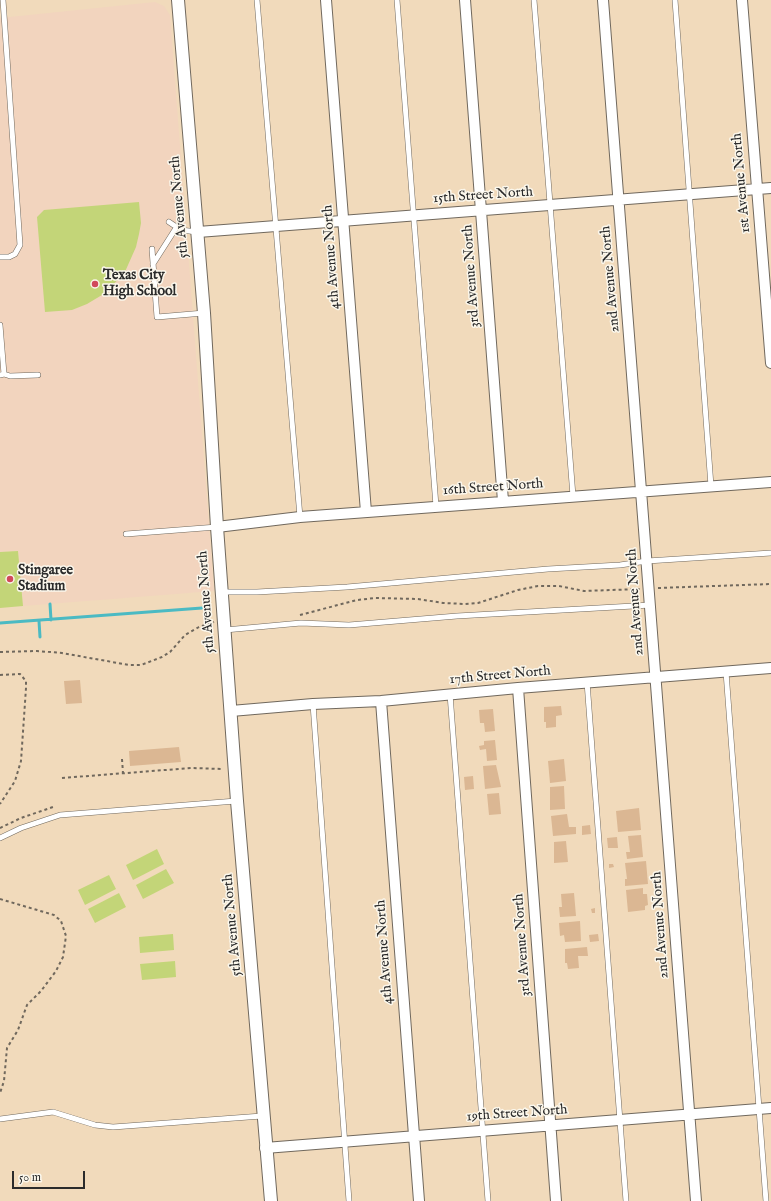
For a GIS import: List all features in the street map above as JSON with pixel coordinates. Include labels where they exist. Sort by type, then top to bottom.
[{"type":"street","name":"5th Avenue North","points":[[178,0],[198,232],[217,527],[237,801],[262,1116],[271,1201]]},
{"type":"street","name":"4th Avenue North","points":[[326,0],[366,512]]},
{"type":"street","name":"3rd Avenue North","points":[[465,0],[503,501]]},
{"type":"street","name":"2nd Avenue North","points":[[603,0],[696,1201]]},
{"type":"street","name":"1st Avenue North","points":[[742,0],[771,363]]},
{"type":"street","name":"15th Street North","points":[[198,232],[771,188]]},
{"type":"street","name":"16th Street North","points":[[217,527],[300,517],[771,482]]},
{"type":"street","name":"17th Street North","points":[[231,711],[313,704],[381,701],[587,682],[771,668]]},
{"type":"street","name":"3rd Avenue North","points":[[518,688],[556,1201]]},
{"type":"street","name":"4th Avenue North","points":[[381,701],[419,1201]]},
{"type":"street","name":"19th Street North","points":[[265,1148],[771,1108]]},
{"type":"lane","points":[[0,257],[9,257],[15,254],[20,245],[3,39],[3,0]]},
{"type":"lane","points":[[257,0],[300,517]]},
{"type":"lane","points":[[397,0],[412,215],[436,506]]},
{"type":"lane","points":[[534,0],[573,496]]},
{"type":"lane","points":[[675,0],[712,486]]},
{"type":"lane","points":[[169,222],[176,228],[190,232],[198,232]]},
{"type":"lane","points":[[153,264],[176,228]]},
{"type":"lane","points":[[152,249],[157,317],[204,314]]},
{"type":"lane","points":[[0,325],[2,374],[10,376],[38,375]]},
{"type":"lane","points":[[126,534],[217,527]]},
{"type":"lane","points":[[222,592],[257,592],[347,587],[548,569],[620,565],[647,561],[771,553]]},
{"type":"lane","points":[[224,625],[301,623],[349,625],[457,616],[651,605]]},
{"type":"lane","points":[[726,672],[766,1201]]},
{"type":"lane","points":[[587,682],[626,1201]]},
{"type":"lane","points":[[450,694],[488,1201]]},
{"type":"lane","points":[[313,704],[349,1201]]},
{"type":"lane","points":[[0,838],[21,828],[60,815],[237,801]]},
{"type":"lane","points":[[0,1119],[53,1112],[95,1125],[113,1127],[262,1116]]},
{"type":"path","points":[[300,615],[357,600],[375,598],[418,599],[443,603],[478,603],[518,590],[538,586],[606,592],[649,588],[771,584]]},
{"type":"path","points":[[0,652],[37,650],[129,665],[141,665],[162,658],[170,652],[186,635],[199,627],[224,625]]},
{"type":"path","points":[[0,675],[20,674],[26,681],[26,688],[21,761],[14,781],[0,804]]},
{"type":"path","points":[[122,759],[123,774]]},
{"type":"path","points":[[62,778],[191,768],[222,770]]},
{"type":"path","points":[[0,828],[21,818],[52,807]]},
{"type":"path","points":[[0,899],[54,915],[61,921],[66,936],[63,957],[56,971],[41,991],[27,1005],[18,1030],[7,1048],[4,1080],[0,1093]]},
{"type":"shaded area","name":"Texas City High School","points":[[155,2],[164,6],[170,15],[214,591],[23,606],[18,551],[0,552],[0,18]]},
{"type":"green space","points":[[139,202],[141,223],[139,234],[136,247],[124,274],[102,295],[87,304],[72,310],[45,312],[37,217],[44,210]]},
{"type":"green space","name":"Stingaree Stadium","points":[[18,551],[23,606],[0,608],[0,552]]},
{"type":"green space","points":[[157,849],[164,864],[133,880],[126,865]]},
{"type":"green space","points":[[166,869],[174,883],[143,899],[136,885]]},
{"type":"green space","points":[[109,875],[116,889],[85,905],[78,890]]},
{"type":"green space","points":[[119,893],[126,907],[95,923],[88,909]]},
{"type":"green space","points":[[173,934],[174,950],[140,953],[139,937]]},
{"type":"green space","points":[[175,961],[176,977],[142,980],[140,964]]},
{"type":"building","points":[[80,680],[82,703],[66,704],[64,681]]},
{"type":"building","points":[[561,706],[562,715],[556,716],[556,727],[546,728],[546,722],[544,722],[544,707]]},
{"type":"building","points":[[493,709],[495,731],[485,732],[484,723],[480,723],[479,710]]},
{"type":"building","points":[[495,740],[497,760],[487,761],[486,749],[480,750],[479,746],[484,745],[484,741]]},
{"type":"building","points":[[179,747],[181,762],[130,766],[129,751]]},
{"type":"building","points":[[564,759],[566,781],[550,783],[548,761]]},
{"type":"building","points":[[496,765],[501,787],[485,789],[483,766]]},
{"type":"building","points":[[473,776],[474,789],[465,790],[464,777]]},
{"type":"building","points":[[564,786],[565,809],[550,810],[550,787]]},
{"type":"building","points":[[499,793],[501,814],[489,815],[487,794]]},
{"type":"building","points":[[639,808],[641,830],[618,832],[616,811]]},
{"type":"building","points":[[567,814],[569,827],[576,827],[576,834],[553,836],[551,816]]},
{"type":"building","points":[[590,825],[591,834],[582,835],[582,826]]},
{"type":"building","points":[[641,835],[643,857],[627,859],[626,852],[630,852],[628,836]]},
{"type":"building","points":[[617,837],[618,848],[608,848],[607,838]]},
{"type":"building","points":[[566,841],[568,862],[554,863],[554,842]]},
{"type":"building","points":[[646,861],[648,884],[625,886],[625,879],[627,879],[625,863]]},
{"type":"building","points":[[609,864],[613,864],[614,867],[609,868]]},
{"type":"building","points":[[643,888],[643,894],[647,894],[648,905],[645,906],[645,910],[628,912],[626,890]]},
{"type":"building","points":[[574,893],[576,916],[560,917],[559,907],[562,907],[561,894]]},
{"type":"building","points":[[595,908],[595,913],[592,913],[591,909]]},
{"type":"building","points":[[580,921],[581,941],[565,942],[564,935],[560,936],[559,923]]},
{"type":"building","points":[[598,934],[599,941],[590,942],[589,935]]},
{"type":"building","points":[[587,947],[588,956],[578,956],[579,968],[568,969],[567,963],[565,963],[565,949]]},
{"type":"waterway","points":[[50,604],[51,620]]},
{"type":"waterway","points":[[0,623],[202,608]]},
{"type":"waterway","points":[[39,621],[40,637]]},
{"type":"place","name":"Texas City High School","points":[[95,284]]},
{"type":"place","name":"Stingaree Stadium","points":[[10,579]]}]
